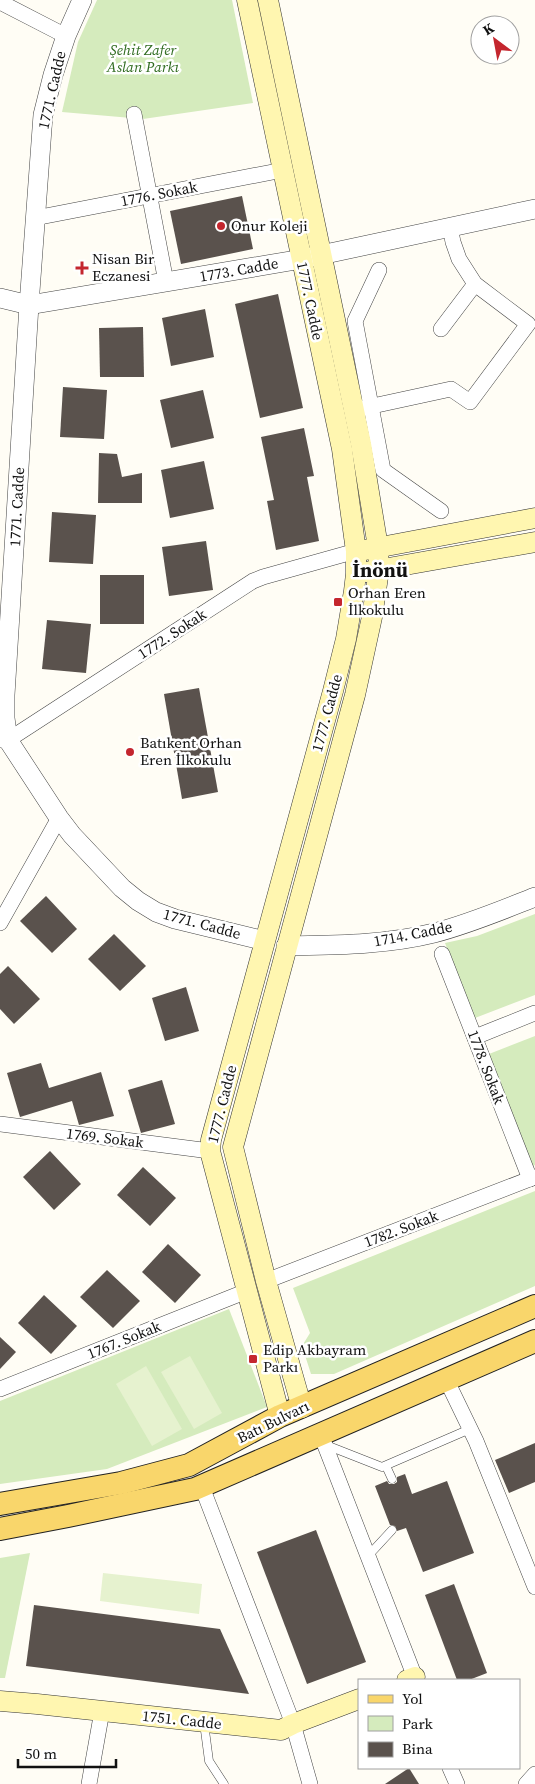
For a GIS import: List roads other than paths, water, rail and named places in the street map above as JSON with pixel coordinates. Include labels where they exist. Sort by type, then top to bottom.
[{"type":"main road","name":"1777. Cadde","points":[[247,0],[342,449],[356,551],[356,574],[346,639],[213,1130],[210,1151],[280,1416]]},
{"type":"main road","name":"1777. Cadde","points":[[268,0],[321,255],[363,408],[379,570],[372,616],[355,695],[232,1147],[266,1281],[302,1408]]},
{"type":"main road","points":[[356,551],[535,518]]},
{"type":"main road","points":[[356,574],[535,542]]},
{"type":"main road","points":[[265,941],[286,946]]},
{"type":"main road","name":"Batı Bulvarı","points":[[4,1499],[70,1479],[104,1486],[189,1465],[280,1416],[535,1306]]},
{"type":"main road","name":"Batı Bulvarı","points":[[8,1528],[196,1489],[322,1440],[446,1379],[535,1340]]},
{"type":"main road","points":[[0,1542],[32,1537],[56,1527],[68,1516]]},
{"type":"main road","name":"1751. Cadde","points":[[0,1701],[281,1730],[358,1699]]},
{"type":"street","name":"1771. Cadde","points":[[82,0],[66,36],[53,75],[43,115],[29,305],[5,695],[6,718],[4,740],[59,818],[87,852],[122,888],[138,901],[156,912],[175,919],[265,941]]},
{"type":"street","points":[[0,2],[66,36]]},
{"type":"street","points":[[134,114],[166,282]]},
{"type":"street","name":"1776. Sokak","points":[[35,218],[283,170]]},
{"type":"street","name":"1773. Cadde","points":[[0,298],[29,305],[302,259],[535,209]]},
{"type":"street","points":[[363,408],[451,389],[470,402],[528,324],[475,284],[459,259],[450,227]]},
{"type":"street","points":[[379,270],[355,321],[363,408],[383,470],[441,511]]},
{"type":"street","points":[[441,329],[475,284]]},
{"type":"street","name":"1772. Sokak","points":[[4,740],[253,581],[356,551]]},
{"type":"street","points":[[0,923],[6,903],[59,818]]},
{"type":"street","name":"1714. Cadde","points":[[286,946],[380,942],[416,937],[464,924],[535,897]]},
{"type":"street","name":"1778. Sokak","points":[[442,954],[533,1178]]},
{"type":"street","points":[[475,1037],[535,1013]]},
{"type":"street","name":"1769. Sokak","points":[[0,1124],[210,1151]]},
{"type":"street","name":"1782. Sokak","points":[[266,1281],[533,1178]]},
{"type":"street","name":"1767. Sokak","points":[[0,1389],[247,1291]]},
{"type":"street","points":[[446,1379],[470,1428],[535,1587]]},
{"type":"street","points":[[322,1440],[368,1556],[413,1679]]},
{"type":"street","points":[[202,1486],[293,1724],[310,1784]]},
{"type":"street","points":[[89,1784],[102,1711]]},
{"type":"street","points":[[450,1769],[457,1784]]},
{"type":"street","points":[[526,1784],[535,1774]]},
{"type":"lane","points":[[322,1440],[375,1466],[382,1467],[470,1428]]},
{"type":"lane","points":[[386,1466],[392,1479]]},
{"type":"lane","points":[[368,1556],[392,1530]]},
{"type":"lane","points":[[204,1722],[209,1761],[224,1784]]},
{"type":"place","name":"Onur Koleji","points":[[221,226]]},
{"type":"place","name":"Nisan Bir Eczanesi","points":[[82,268]]},
{"type":"place","name":"Orhan Eren İlkokulu","points":[[338,602]]},
{"type":"place","name":"Batıkent Orhan Eren İlkokulu","points":[[130,752]]},
{"type":"place","name":"Edip Akbayram Parkı","points":[[253,1359]]},
{"type":"district","name":"İnönü","points":[[380,570]]},
{"type":"park label","name":"Şehit Zafer Aslan Parkı","points":[[143,58]]}]
